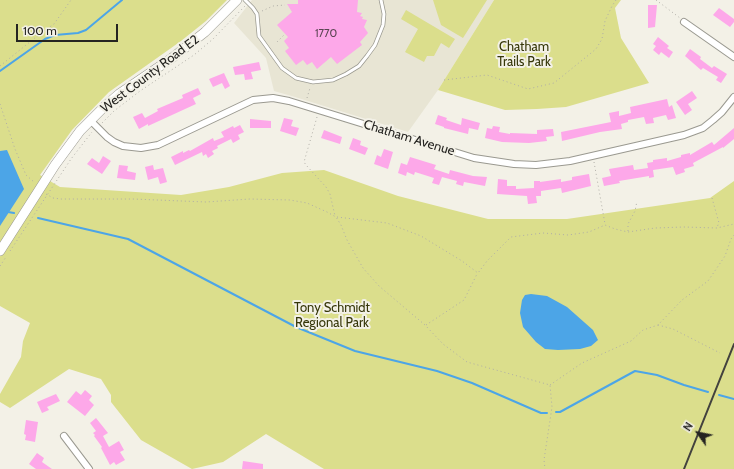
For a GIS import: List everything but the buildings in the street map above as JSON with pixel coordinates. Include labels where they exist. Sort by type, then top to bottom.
[{"type":"street","name":"West County Road E2","points":[[0,251],[66,149],[90,120],[119,94],[172,58],[205,32],[237,0]]},
{"type":"street","points":[[684,22],[734,57]]},
{"type":"street","name":"Chatham Avenue","points":[[90,120],[114,142],[123,146],[141,148],[158,145],[253,100],[268,98],[283,99],[474,158],[493,162],[536,165],[570,161],[684,135],[703,128],[722,112],[734,98]]},
{"type":"street","points":[[64,436],[89,469]]},
{"type":"lane","points":[[244,0],[257,14],[259,36],[282,68],[292,77],[301,81],[313,82],[333,80],[359,66],[375,45],[383,25],[384,14],[382,0]]},
{"type":"path","points":[[0,66],[54,24],[71,0]]},
{"type":"path","points":[[444,80],[487,75],[528,89],[554,83],[596,49],[602,39],[605,21],[616,0]]},
{"type":"path","points":[[656,0],[675,13],[684,22]]},
{"type":"path","points":[[261,12],[273,6],[285,4]]},
{"type":"path","points":[[277,42],[285,34]]},
{"type":"path","points":[[307,98],[310,88]]},
{"type":"path","points":[[0,104],[15,149],[26,175],[34,183]]},
{"type":"path","points":[[319,110],[304,162],[326,187],[330,194],[336,217],[363,268],[379,286],[425,325],[443,344],[467,362],[550,385],[582,363],[631,341],[643,330],[658,325],[682,300],[708,281],[725,256],[734,235]]},
{"type":"path","points":[[0,266],[48,196],[70,159],[90,134]]},
{"type":"path","points":[[592,156],[605,225]]},
{"type":"path","points":[[48,196],[61,199],[133,199],[206,202],[250,199],[290,200],[307,203],[336,217],[387,223],[421,236],[462,261],[478,273]]},
{"type":"path","points":[[712,198],[719,224],[717,228]]},
{"type":"path","points":[[628,232],[628,224],[635,211],[637,201]]},
{"type":"path","points":[[425,325],[464,300],[478,273],[487,261],[512,237],[543,233],[568,235],[589,232],[605,225],[628,232],[684,226],[717,228],[734,224]]},
{"type":"path","points":[[658,325],[673,329],[720,353]]},
{"type":"path","points":[[545,469],[544,460],[552,407],[550,385]]},
{"type":"shaded area","points":[[252,0],[494,0],[438,90],[408,132],[274,91],[266,58],[234,23]]},
{"type":"green space","name":"Tony Schmidt Regional Park","points":[[0,0],[227,0],[206,21],[181,41],[109,92],[72,130],[40,175],[60,187],[181,195],[229,187],[282,173],[324,170],[398,196],[488,219],[567,219],[710,198],[734,181],[734,469],[324,469],[266,434],[223,462],[192,469],[141,440],[111,402],[111,395],[101,379],[69,369],[10,408],[0,402],[0,394],[21,357],[23,341],[30,323],[0,306]]},
{"type":"green space","points":[[433,0],[487,0],[463,38],[441,25]]},
{"type":"green space","name":"Chatham Trails Park","points":[[494,0],[621,0],[615,8],[621,38],[649,83],[566,107],[537,109],[505,110],[438,90]]},
{"type":"green space","points":[[406,10],[455,39],[449,48],[441,43],[434,56],[427,56],[424,62],[405,52],[418,29],[401,19]]},
{"type":"water","points":[[7,150],[24,189],[0,226],[0,151]]},
{"type":"water","points":[[531,294],[547,296],[567,307],[593,330],[598,340],[591,346],[580,349],[545,349],[536,342],[523,327],[520,313],[522,300],[525,295]]},
{"type":"waterway","points":[[0,71],[45,39],[55,35],[78,33],[86,30],[122,0]]},
{"type":"waterway","points":[[8,212],[14,213]]},
{"type":"waterway","points":[[38,218],[128,239],[296,327],[355,351],[437,371],[472,383],[541,413],[547,413]]},
{"type":"waterway","points":[[556,412],[560,412],[635,371],[657,375],[708,392]]},
{"type":"waterway","points":[[719,395],[734,399]]},
{"type":"railway","points":[[684,469],[734,344]]}]
